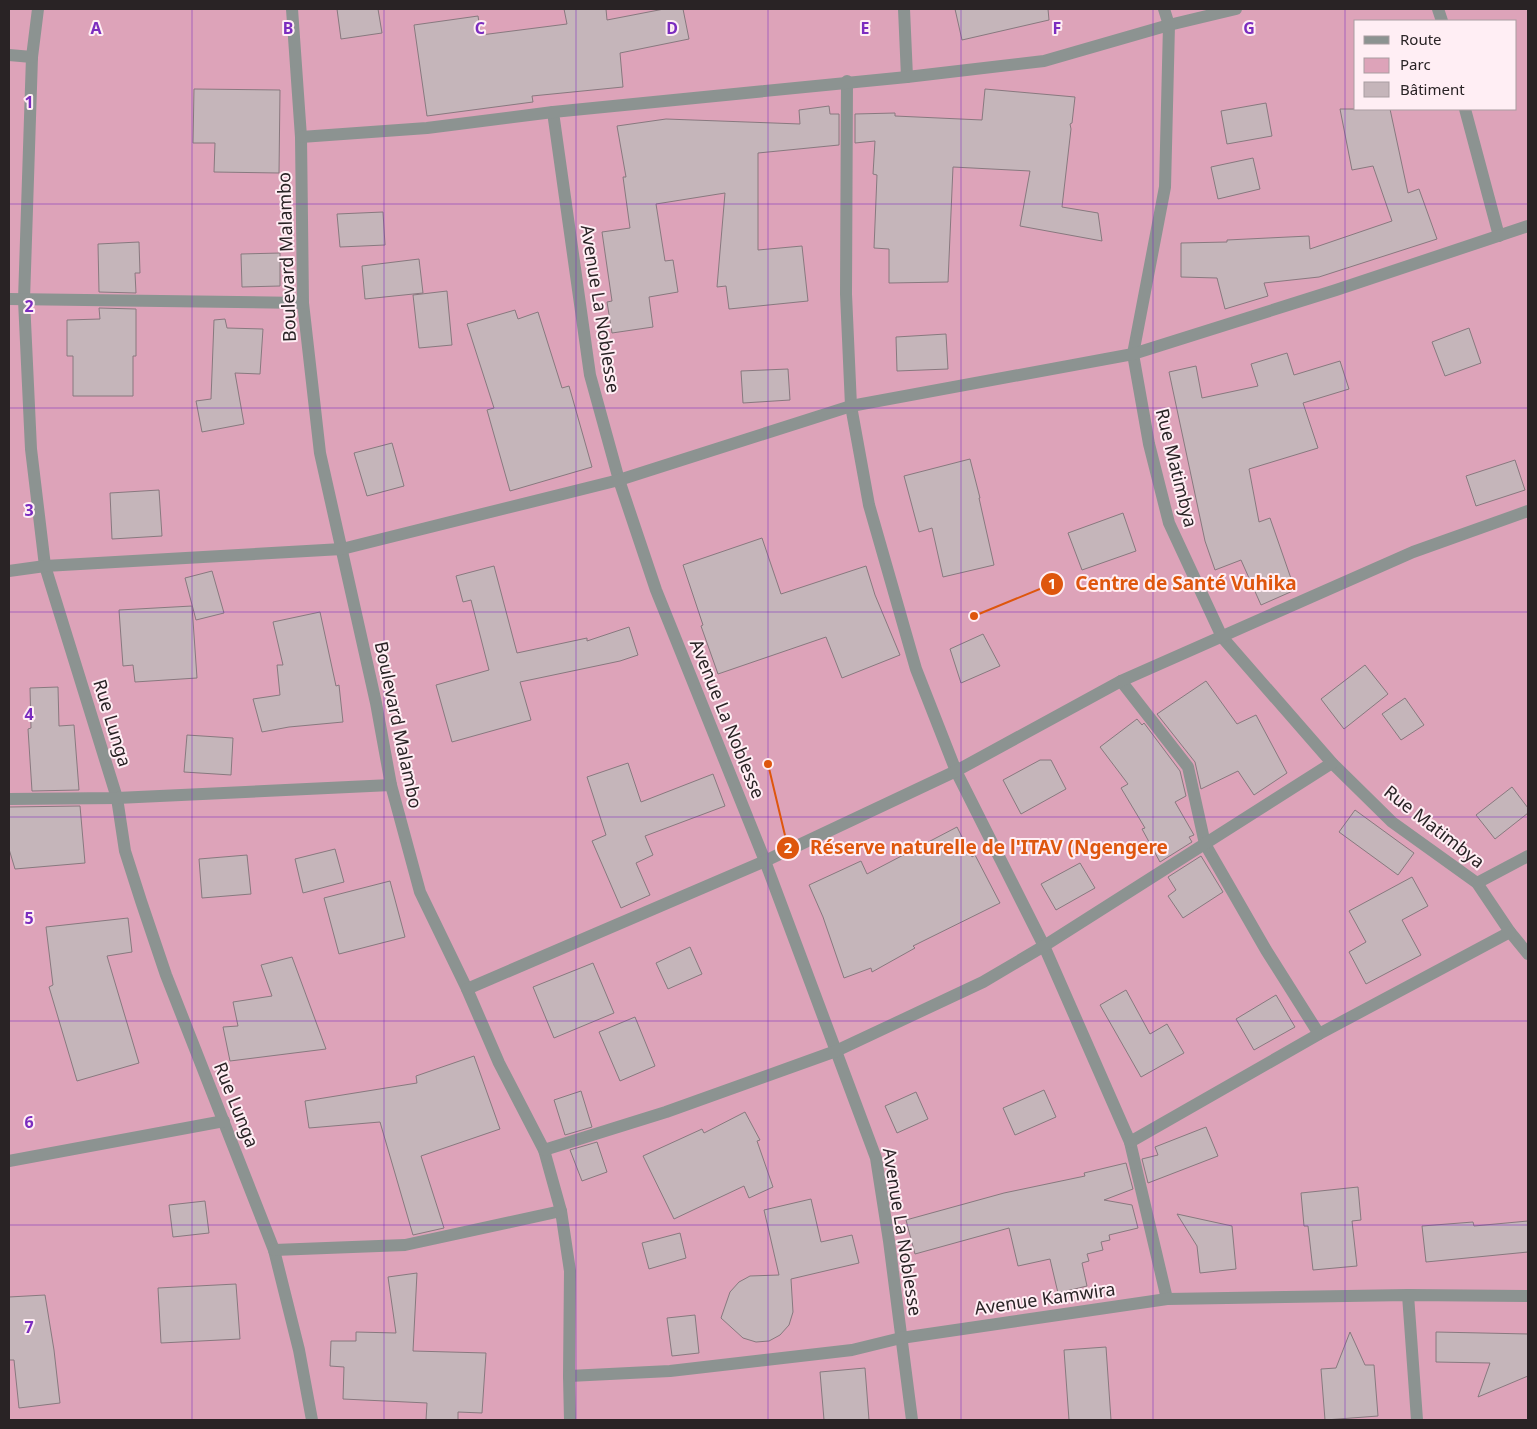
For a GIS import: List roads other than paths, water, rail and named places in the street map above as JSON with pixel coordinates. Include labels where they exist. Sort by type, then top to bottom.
[{"type":"street","name":"Rue Lunga","points":[[38,9],[32,57],[24,300],[31,450],[46,566],[116,798],[125,851],[140,901],[166,975],[274,1250],[299,1350],[312,1420]]},
{"type":"street","name":"Boulevard Malambo","points":[[292,9],[301,137],[303,303],[320,453],[376,703],[392,785],[420,892],[499,1063],[544,1150],[561,1211],[570,1271],[570,1420]]},
{"type":"street","points":[[904,9],[906,77]]},
{"type":"street","name":"Rue Matimbya","points":[[1164,9],[1169,25],[1165,187],[1133,354],[1150,444],[1168,523],[1222,637],[1332,763],[1392,822],[1477,883],[1510,932],[1528,954]]},
{"type":"street","points":[[301,137],[427,128],[553,112],[906,77],[1044,61],[1169,25],[1236,9]]},
{"type":"street","points":[[9,55],[32,57]]},
{"type":"street","points":[[847,82],[846,294],[851,406],[869,505],[916,669],[956,771],[1044,946],[1130,1142],[1167,1299]]},
{"type":"street","points":[[1465,110],[1499,236]]},
{"type":"street","name":"Avenue La Noblesse","points":[[553,112],[590,375],[619,480],[656,590],[765,862],[876,1158],[889,1241],[912,1420]]},
{"type":"street","points":[[9,571],[46,566],[342,548],[619,480],[851,406],[1133,354],[1528,226]]},
{"type":"street","points":[[9,300],[303,303]]},
{"type":"street","points":[[466,989],[765,862],[956,771],[1120,681],[1413,552],[1528,511]]},
{"type":"street","points":[[1120,681],[1188,767],[1205,844],[1319,1034]]},
{"type":"street","points":[[544,1150],[666,1112],[836,1052],[983,982],[1044,946],[1332,763]]},
{"type":"street","points":[[9,799],[116,798],[392,785]]},
{"type":"street","points":[[1477,883],[1528,856]]},
{"type":"street","points":[[1130,1142],[1319,1034],[1510,932]]},
{"type":"street","points":[[9,1161],[224,1121]]},
{"type":"street","points":[[274,1250],[404,1245],[561,1211]]},
{"type":"street","points":[[1408,1295],[1417,1420]]},
{"type":"street","name":"Avenue Kamwira","points":[[569,1376],[670,1371],[852,1350],[901,1338],[1167,1299],[1408,1295],[1528,1296]]},
{"type":"place","name":"Centre de Santé Vuhika","points":[[974,616]]},
{"type":"place","name":"Réserve naturelle de l'ITAV (Ngengere","points":[[768,764]]}]
